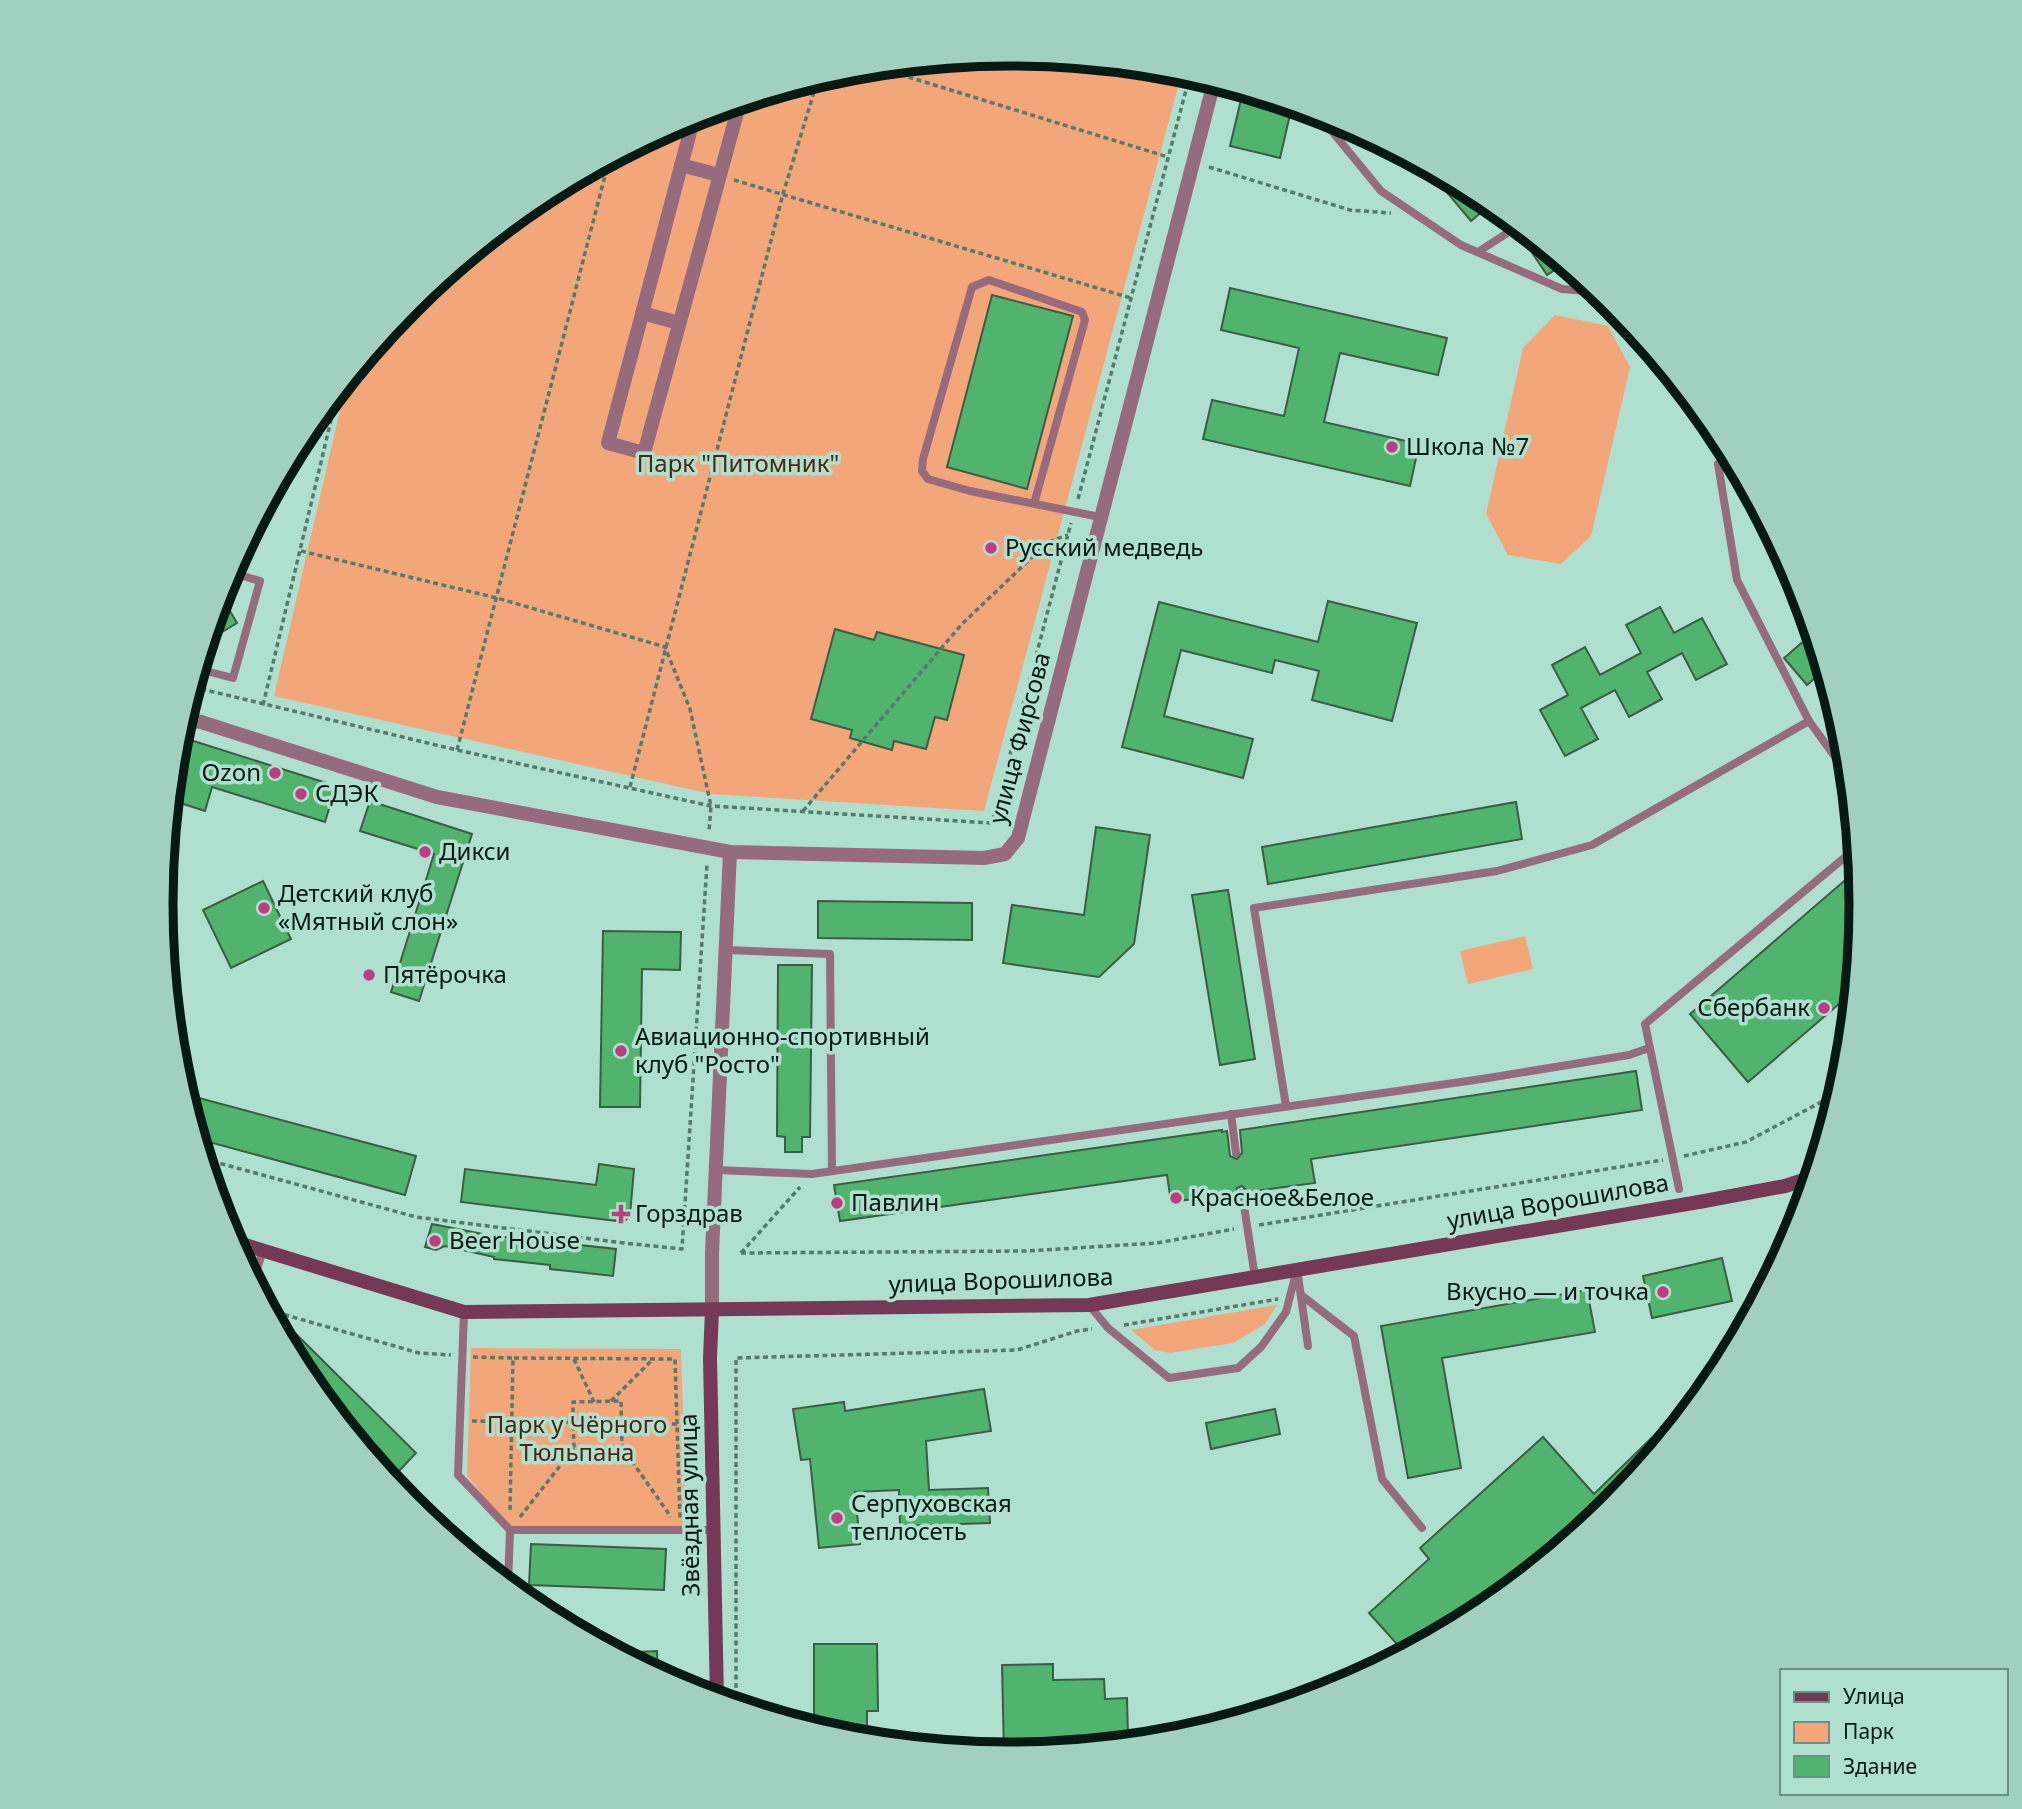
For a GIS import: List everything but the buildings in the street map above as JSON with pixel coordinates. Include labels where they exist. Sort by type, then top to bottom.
[{"type":"main road","name":"улица Ворошилова","points":[[246,1245],[464,1312],[1089,1305],[1699,1202],[1802,1181]]},
{"type":"main road","name":"Звёздная улица","points":[[712,1310],[710,1357],[716,1688]]},
{"type":"street","name":"улица Фирсова","points":[[730,852],[984,858],[1005,854],[1018,838],[1212,91]]},
{"type":"street","points":[[690,130],[608,443],[644,453],[737,113]]},
{"type":"street","points":[[681,164],[719,175]]},
{"type":"street","points":[[642,313],[679,323]]},
{"type":"street","points":[[194,721],[437,797],[730,852],[712,1310]]},
{"type":"lane","points":[[1330,129],[1381,191],[1461,245],[1562,289],[1582,291]]},
{"type":"lane","points":[[1478,253],[1510,232]]},
{"type":"lane","points":[[1034,504],[1085,320],[1082,312],[989,280],[972,287],[923,459],[922,471],[928,479],[960,488],[1034,504],[1101,517]]},
{"type":"lane","points":[[1718,464],[1738,580],[1809,721],[1836,758]]},
{"type":"lane","points":[[207,670],[233,677],[260,581],[241,575]]},
{"type":"lane","points":[[1286,1106],[1254,908],[1497,871],[1592,845],[1809,721]]},
{"type":"lane","points":[[1679,1189],[1644,1024],[1847,855]]},
{"type":"lane","points":[[726,950],[830,954],[832,1171]]},
{"type":"lane","points":[[716,1170],[812,1174],[1482,1079],[1629,1055],[1649,1048]]},
{"type":"lane","points":[[1231,1114],[1236,1153]]},
{"type":"lane","points":[[1242,1193],[1255,1277]]},
{"type":"lane","points":[[257,1270],[263,1250]]},
{"type":"lane","points":[[1297,1269],[1308,1346]]},
{"type":"lane","points":[[1089,1305],[1108,1328],[1170,1378],[1238,1368],[1261,1347],[1286,1312],[1297,1269]]},
{"type":"lane","points":[[1301,1295],[1354,1336],[1382,1479],[1422,1528]]},
{"type":"lane","points":[[464,1312],[458,1475],[510,1530],[508,1574]]},
{"type":"lane","points":[[510,1530],[714,1530]]},
{"type":"path","points":[[898,75],[1168,157]]},
{"type":"path","points":[[202,689],[457,750],[711,806],[992,824],[1187,86]]},
{"type":"path","points":[[630,788],[783,194],[815,90]]},
{"type":"path","points":[[1193,162],[1350,210],[1416,215]]},
{"type":"path","points":[[457,750],[605,172]]},
{"type":"path","points":[[719,175],[1131,298]]},
{"type":"path","points":[[263,705],[333,412]]},
{"type":"path","points":[[803,811],[961,625],[1048,542],[1069,535]]},
{"type":"path","points":[[301,551],[497,598],[665,647]]},
{"type":"path","points":[[213,1162],[416,1217],[682,1249],[711,806],[690,709],[665,647]]},
{"type":"path","points":[[812,1174],[741,1253],[1026,1251],[1157,1243],[1672,1159],[1746,1142],[1825,1100]]},
{"type":"path","points":[[736,1696],[736,1358],[1017,1350],[1077,1331],[1290,1297]]},
{"type":"path","points":[[279,1313],[419,1353],[513,1358],[675,1359],[680,1530]]},
{"type":"path","points":[[510,1530],[513,1358]]},
{"type":"path","points":[[574,1359],[594,1402]]},
{"type":"path","points":[[611,1401],[653,1359]]},
{"type":"path","points":[[510,1530],[574,1448],[573,1402],[611,1401],[621,1401],[622,1447],[680,1530]]},
{"type":"path","points":[[459,1420],[573,1422]]},
{"type":"path","points":[[621,1424],[678,1424]]},
{"type":"path","points":[[574,1448],[622,1447]]},
{"type":"green space","name":"Парк \"Питомник\"","points":[[1011,66],[1066,68],[1179,84],[984,811],[711,794],[274,696],[343,399],[418,312],[458,274],[545,208],[640,153],[690,130],[794,95],[848,83],[956,68]]},
{"type":"green space","points":[[1555,315],[1608,326],[1630,367],[1591,536],[1561,564],[1508,555],[1486,514],[1523,348]]},
{"type":"green space","points":[[1525,936],[1533,969],[1468,984],[1460,951]]},
{"type":"green space","points":[[1277,1305],[1265,1324],[1233,1343],[1170,1353],[1155,1350],[1131,1330]]},
{"type":"green space","name":"Парк у Чёрного Тюльпана","points":[[471,1348],[681,1349],[687,1530],[510,1530],[467,1476]]},
{"type":"place","name":"Школа №7","points":[[1392,447]]},
{"type":"place","name":"Русский медведь","points":[[991,548]]},
{"type":"place","name":"Ozon","points":[[275,773]]},
{"type":"place","name":"СДЭК","points":[[301,794]]},
{"type":"place","name":"Дикси","points":[[425,852]]},
{"type":"place","name":"Детский клуб «Мятный слон»","points":[[264,908]]},
{"type":"place","name":"Пятёрочка","points":[[369,975]]},
{"type":"place","name":"Сбербанк","points":[[1824,1008]]},
{"type":"place","name":"Авиационно-спортивный клуб \"Росто\"","points":[[621,1051]]},
{"type":"place","name":"Красное&Белое","points":[[1176,1198]]},
{"type":"place","name":"Павлин","points":[[837,1203]]},
{"type":"place","name":"Горздрав","points":[[621,1214]]},
{"type":"place","name":"Beer House","points":[[435,1241]]},
{"type":"place","name":"Вкусно — и точка","points":[[1663,1292]]},
{"type":"place","name":"Серпуховская теплосеть","points":[[837,1518]]}]
